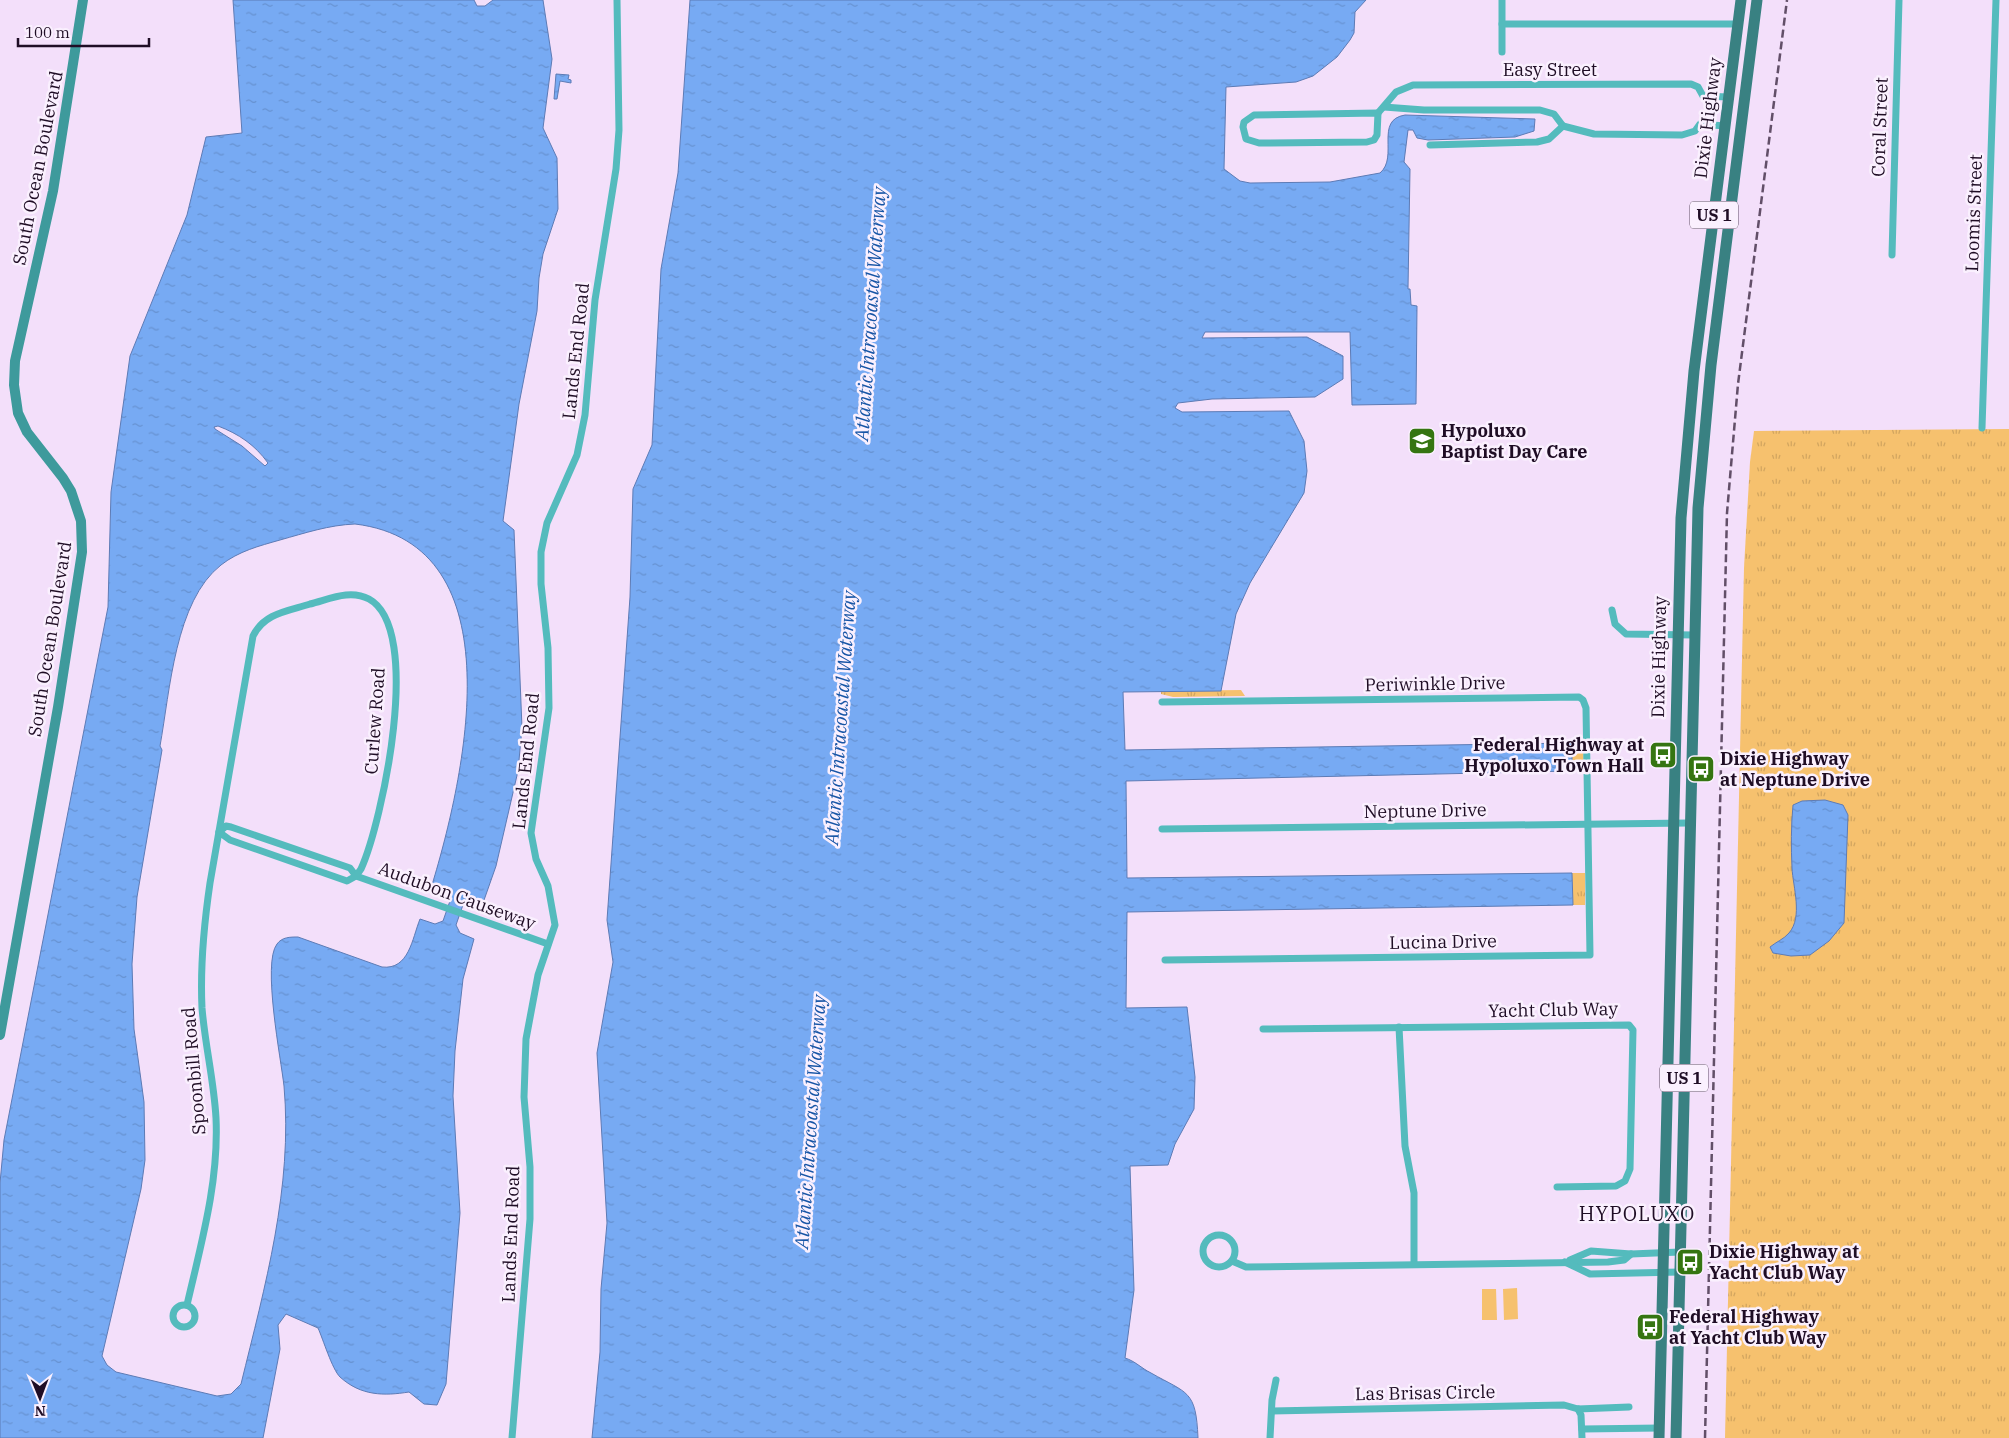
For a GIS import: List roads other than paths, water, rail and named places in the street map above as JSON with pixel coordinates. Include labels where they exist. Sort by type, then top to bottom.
[{"type":"main road","name":"South Ocean Boulevard","points":[[0,1035],[58,707],[82,552],[80,521],[71,491],[24,426],[17,406],[14,384],[17,351],[63,139],[83,0]]},
{"type":"main road","name":"Dixie Highway","points":[[1659,1433],[1681,518],[1688,430],[1741,0]]},
{"type":"main road","name":"Dixie Highway","points":[[1676,1438],[1696,543],[1704,431],[1757,0]]},
{"type":"main road","points":[[1714,211],[1727,237]]},
{"type":"main road","points":[[1688,430],[1704,431]]},
{"type":"street","name":"Lands End Road","points":[[512,1438],[530,1219],[530,1167],[524,1097],[526,1047],[531,1007],[555,925],[548,886],[536,859],[531,833],[549,708],[548,648],[541,584],[541,552],[547,523],[577,455],[585,415],[595,300],[617,166],[619,130],[617,0]]},
{"type":"street","points":[[1502,0],[1502,52]]},
{"type":"street","name":"Coral Street","points":[[1892,255],[1899,0]]},
{"type":"street","name":"Loomis Street","points":[[1982,428],[1996,0]]},
{"type":"street","points":[[1502,24],[1738,24]]},
{"type":"street","name":"Easy Street","points":[[1378,113],[1396,92],[1413,85],[1691,84],[1698,87],[1702,96],[1728,97]]},
{"type":"street","points":[[1384,106],[1424,110],[1540,110],[1554,114],[1563,126],[1594,134],[1682,135],[1695,131],[1700,124],[1725,126]]},
{"type":"street","points":[[1378,113],[1377,135],[1374,140],[1367,142],[1259,143],[1246,139],[1244,134],[1244,122],[1254,116],[1378,113]]},
{"type":"street","points":[[1430,145],[1537,142],[1549,139],[1563,126]]},
{"type":"street","name":"Curlew Road","points":[[219,832],[252,642],[256,630],[266,618],[275,614],[339,596],[357,594],[376,604],[387,620],[395,672],[395,698],[391,758],[385,788],[365,860],[356,876]]},
{"type":"street","points":[[1612,610],[1615,624],[1626,634],[1694,635]]},
{"type":"street","name":"Periwinkle Drive","points":[[1162,702],[1579,697],[1584,700],[1586,708],[1588,823]]},
{"type":"street","name":"Lucina Drive","points":[[1165,960],[1590,955],[1588,823]]},
{"type":"street","name":"Neptune Drive","points":[[1162,829],[1690,823]]},
{"type":"street","name":"Audubon Causeway","points":[[356,876],[347,881],[230,840],[219,832],[226,826],[231,827],[350,868],[356,876],[548,944]]},
{"type":"street","name":"Spoonbill Road","points":[[187,1305],[210,1206],[216,1151],[216,1118],[202,1008],[202,950],[205,917],[219,832]]},
{"type":"street","name":"Yacht Club Way","points":[[1263,1029],[1629,1025],[1633,1030],[1630,1169],[1625,1181],[1616,1186],[1557,1187]]},
{"type":"street","points":[[1399,1027],[1405,1146],[1414,1193],[1414,1264]]},
{"type":"street","points":[[1213,1236],[1228,1238],[1235,1251],[1232,1261],[1223,1267],[1212,1266],[1204,1259],[1203,1248],[1205,1243],[1213,1236]]},
{"type":"street","points":[[1565,1262],[1591,1251],[1631,1254],[1680,1252]]},
{"type":"street","points":[[1607,1274],[1609,1251]]},
{"type":"street","points":[[1232,1261],[1246,1267],[1608,1262],[1624,1260],[1631,1254]]},
{"type":"street","points":[[1565,1262],[1590,1274],[1680,1272]]},
{"type":"street","points":[[1270,1438],[1276,1380]]},
{"type":"street","name":"Las Brisas Circle","points":[[1272,1411],[1564,1405],[1578,1409],[1629,1407]]},
{"type":"street","points":[[1578,1409],[1581,1415],[1582,1438]]},
{"type":"street","points":[[1582,1429],[1659,1433]]},
{"type":"water","points":[[233,0],[474,0],[477,6],[485,6],[493,0],[543,0],[552,59],[543,128],[557,158],[558,209],[543,254],[537,311],[519,404],[503,521],[514,530],[522,728],[518,771],[496,866],[483,903],[471,899],[464,902],[456,925],[460,933],[474,939],[463,979],[455,1051],[453,1096],[460,1213],[446,1384],[437,1405],[424,1404],[409,1392],[382,1394],[356,1388],[337,1373],[318,1328],[286,1314],[278,1325],[280,1349],[263,1438],[0,1438],[0,1183],[4,1140],[108,607],[111,492],[130,356],[187,215],[206,137],[242,133]],"holes":[[[218,426],[246,441],[268,463],[265,466],[242,446],[215,429],[214,427]],[[355,524],[407,541],[441,574],[460,619],[467,672],[465,729],[457,787],[432,885],[448,890],[451,898],[443,921],[435,924],[420,919],[408,952],[398,964],[391,967],[382,967],[298,937],[289,937],[277,944],[273,954],[271,970],[274,1012],[284,1086],[286,1124],[281,1199],[268,1273],[241,1384],[231,1394],[217,1396],[116,1372],[107,1365],[102,1356],[141,1189],[145,1160],[144,1102],[134,1029],[132,964],[137,897],[162,750],[160,746],[167,700],[177,648],[193,601],[206,581],[221,565],[242,553],[264,544],[317,530]]]},
{"type":"water","name":"Atlantic Intracoastal Waterway","points":[[690,0],[1366,0],[1355,12],[1354,33],[1350,40],[1337,57],[1313,76],[1296,82],[1226,87],[1224,169],[1240,181],[1250,183],[1330,182],[1380,173],[1388,158],[1388,131],[1391,124],[1396,118],[1405,115],[1535,119],[1534,131],[1515,137],[1428,140],[1417,138],[1413,130],[1408,130],[1404,162],[1410,169],[1408,289],[1410,289],[1411,305],[1417,306],[1416,404],[1352,405],[1350,332],[1205,332],[1202,338],[1307,337],[1343,356],[1343,379],[1315,397],[1212,399],[1178,403],[1175,408],[1182,412],[1289,411],[1304,441],[1307,471],[1304,493],[1250,583],[1236,614],[1221,691],[1123,692],[1125,750],[1572,743],[1572,771],[1126,781],[1127,878],[1572,873],[1573,905],[1127,912],[1126,1008],[1187,1007],[1195,1077],[1194,1109],[1175,1144],[1168,1165],[1130,1166],[1134,1290],[1125,1358],[1174,1385],[1188,1395],[1195,1411],[1198,1438],[592,1438],[600,1352],[601,1289],[607,1223],[597,1053],[613,962],[607,920],[630,597],[633,489],[652,445],[661,269],[678,173]]},
{"type":"water","points":[[556,74],[569,75],[568,79],[571,80],[571,83],[560,81],[557,99],[554,99]]},
{"type":"water","points":[[1825,800],[1843,805],[1848,815],[1844,923],[1829,941],[1810,955],[1791,956],[1773,953],[1770,947],[1789,933],[1796,919],[1791,852],[1793,805],[1802,801]]},
{"type":"railway","points":[[1705,1438],[1727,513],[1738,384],[1787,0]]},
{"type":"place","name":"Hypoluxo Baptist Day Care","points":[[1422,441]]},
{"type":"place","name":"Federal Highway at Hypoluxo Town Hall","points":[[1663,755]]},
{"type":"place","name":"Dixie Highway at Neptune Drive","points":[[1701,769]]},
{"type":"place","name":"Dixie Highway at Yacht Club Way","points":[[1690,1262]]},
{"type":"place","name":"Federal Highway at Yacht Club Way","points":[[1650,1327]]},
{"type":"district","name":"HYPOLUXO","points":[[1637,1214]]}]
